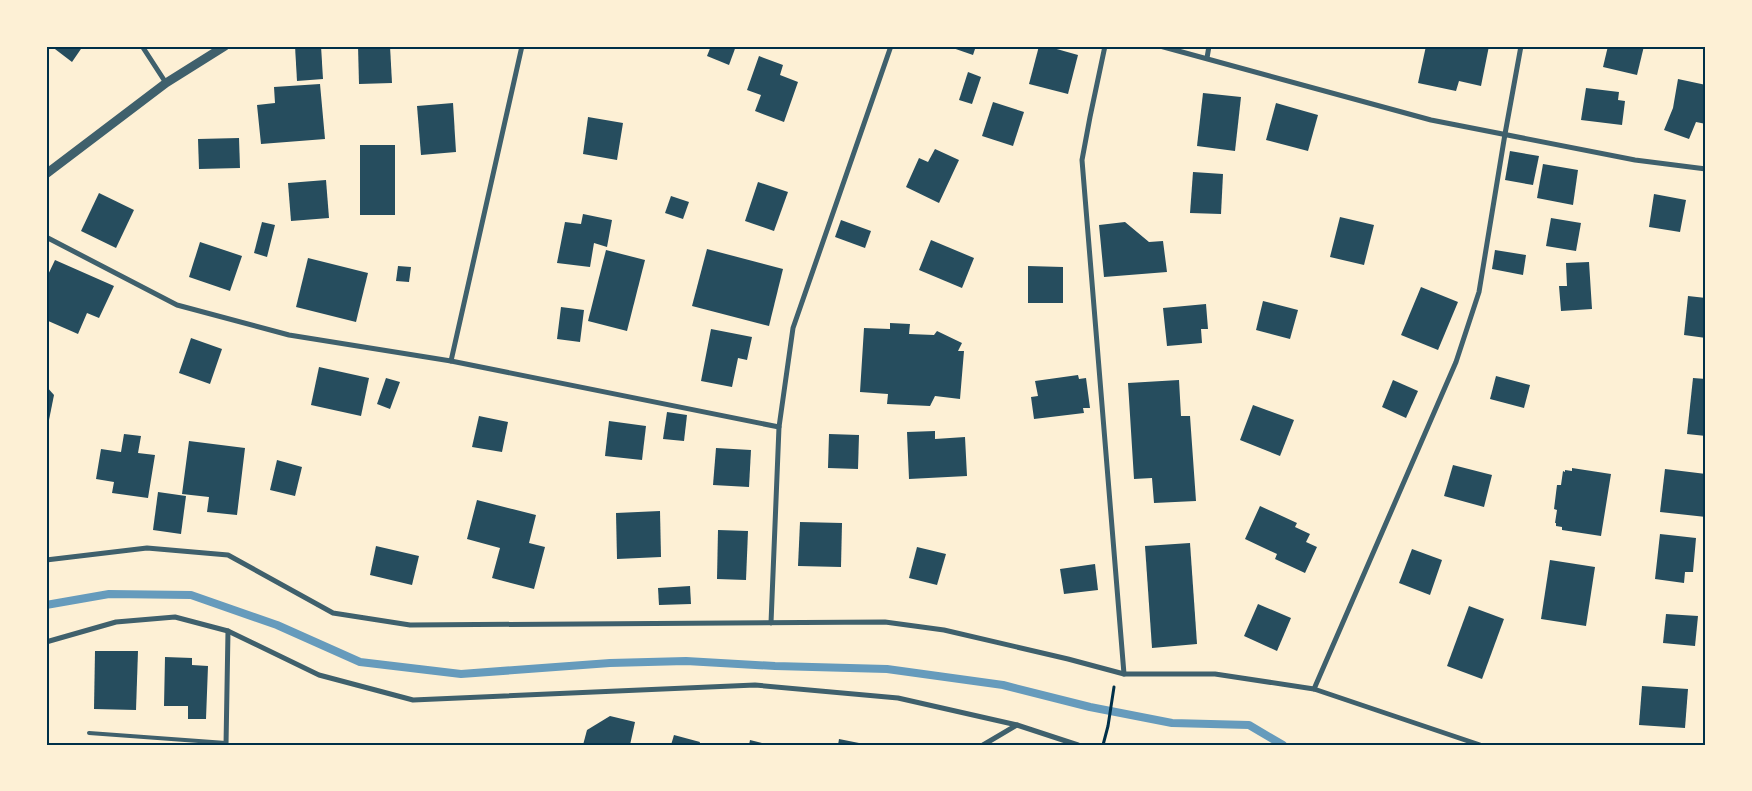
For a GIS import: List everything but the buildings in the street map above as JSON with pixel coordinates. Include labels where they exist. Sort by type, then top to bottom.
[{"type":"street","points":[[142,46],[166,83]]},
{"type":"street","points":[[46,174],[166,83],[225,46]]},
{"type":"street","points":[[451,361],[522,46]]},
{"type":"street","points":[[771,623],[779,427],[793,328],[891,46]]},
{"type":"street","points":[[1105,46],[1082,160],[1124,674]]},
{"type":"street","points":[[1160,46],[1431,120],[1635,160],[1706,169]]},
{"type":"street","points":[[1207,58],[1209,46]]},
{"type":"street","points":[[1314,688],[1456,362],[1479,292],[1504,134],[1521,46]]},
{"type":"street","points":[[46,237],[177,305],[289,335],[451,361],[779,427]]},
{"type":"street","points":[[46,560],[147,548],[228,554],[333,613],[410,625],[885,622],[952,632],[1124,674],[1215,674],[1314,688],[1480,745]]},
{"type":"street","points":[[46,642],[116,622],[175,618],[228,631],[319,676],[414,700],[755,685],[898,698],[1017,725],[1078,745]]},
{"type":"street","points":[[226,744],[228,631]]},
{"type":"street","points":[[983,745],[1017,725]]},
{"type":"lane","points":[[89,734],[226,744]]},
{"type":"path","points":[[1103,745],[1113,696]]},
{"type":"waterway","points":[[46,605],[109,594],[191,595],[277,625],[360,662],[461,674],[610,663],[686,661],[887,669],[1003,685],[1090,707],[1172,723],[1249,725],[1283,745]]}]
